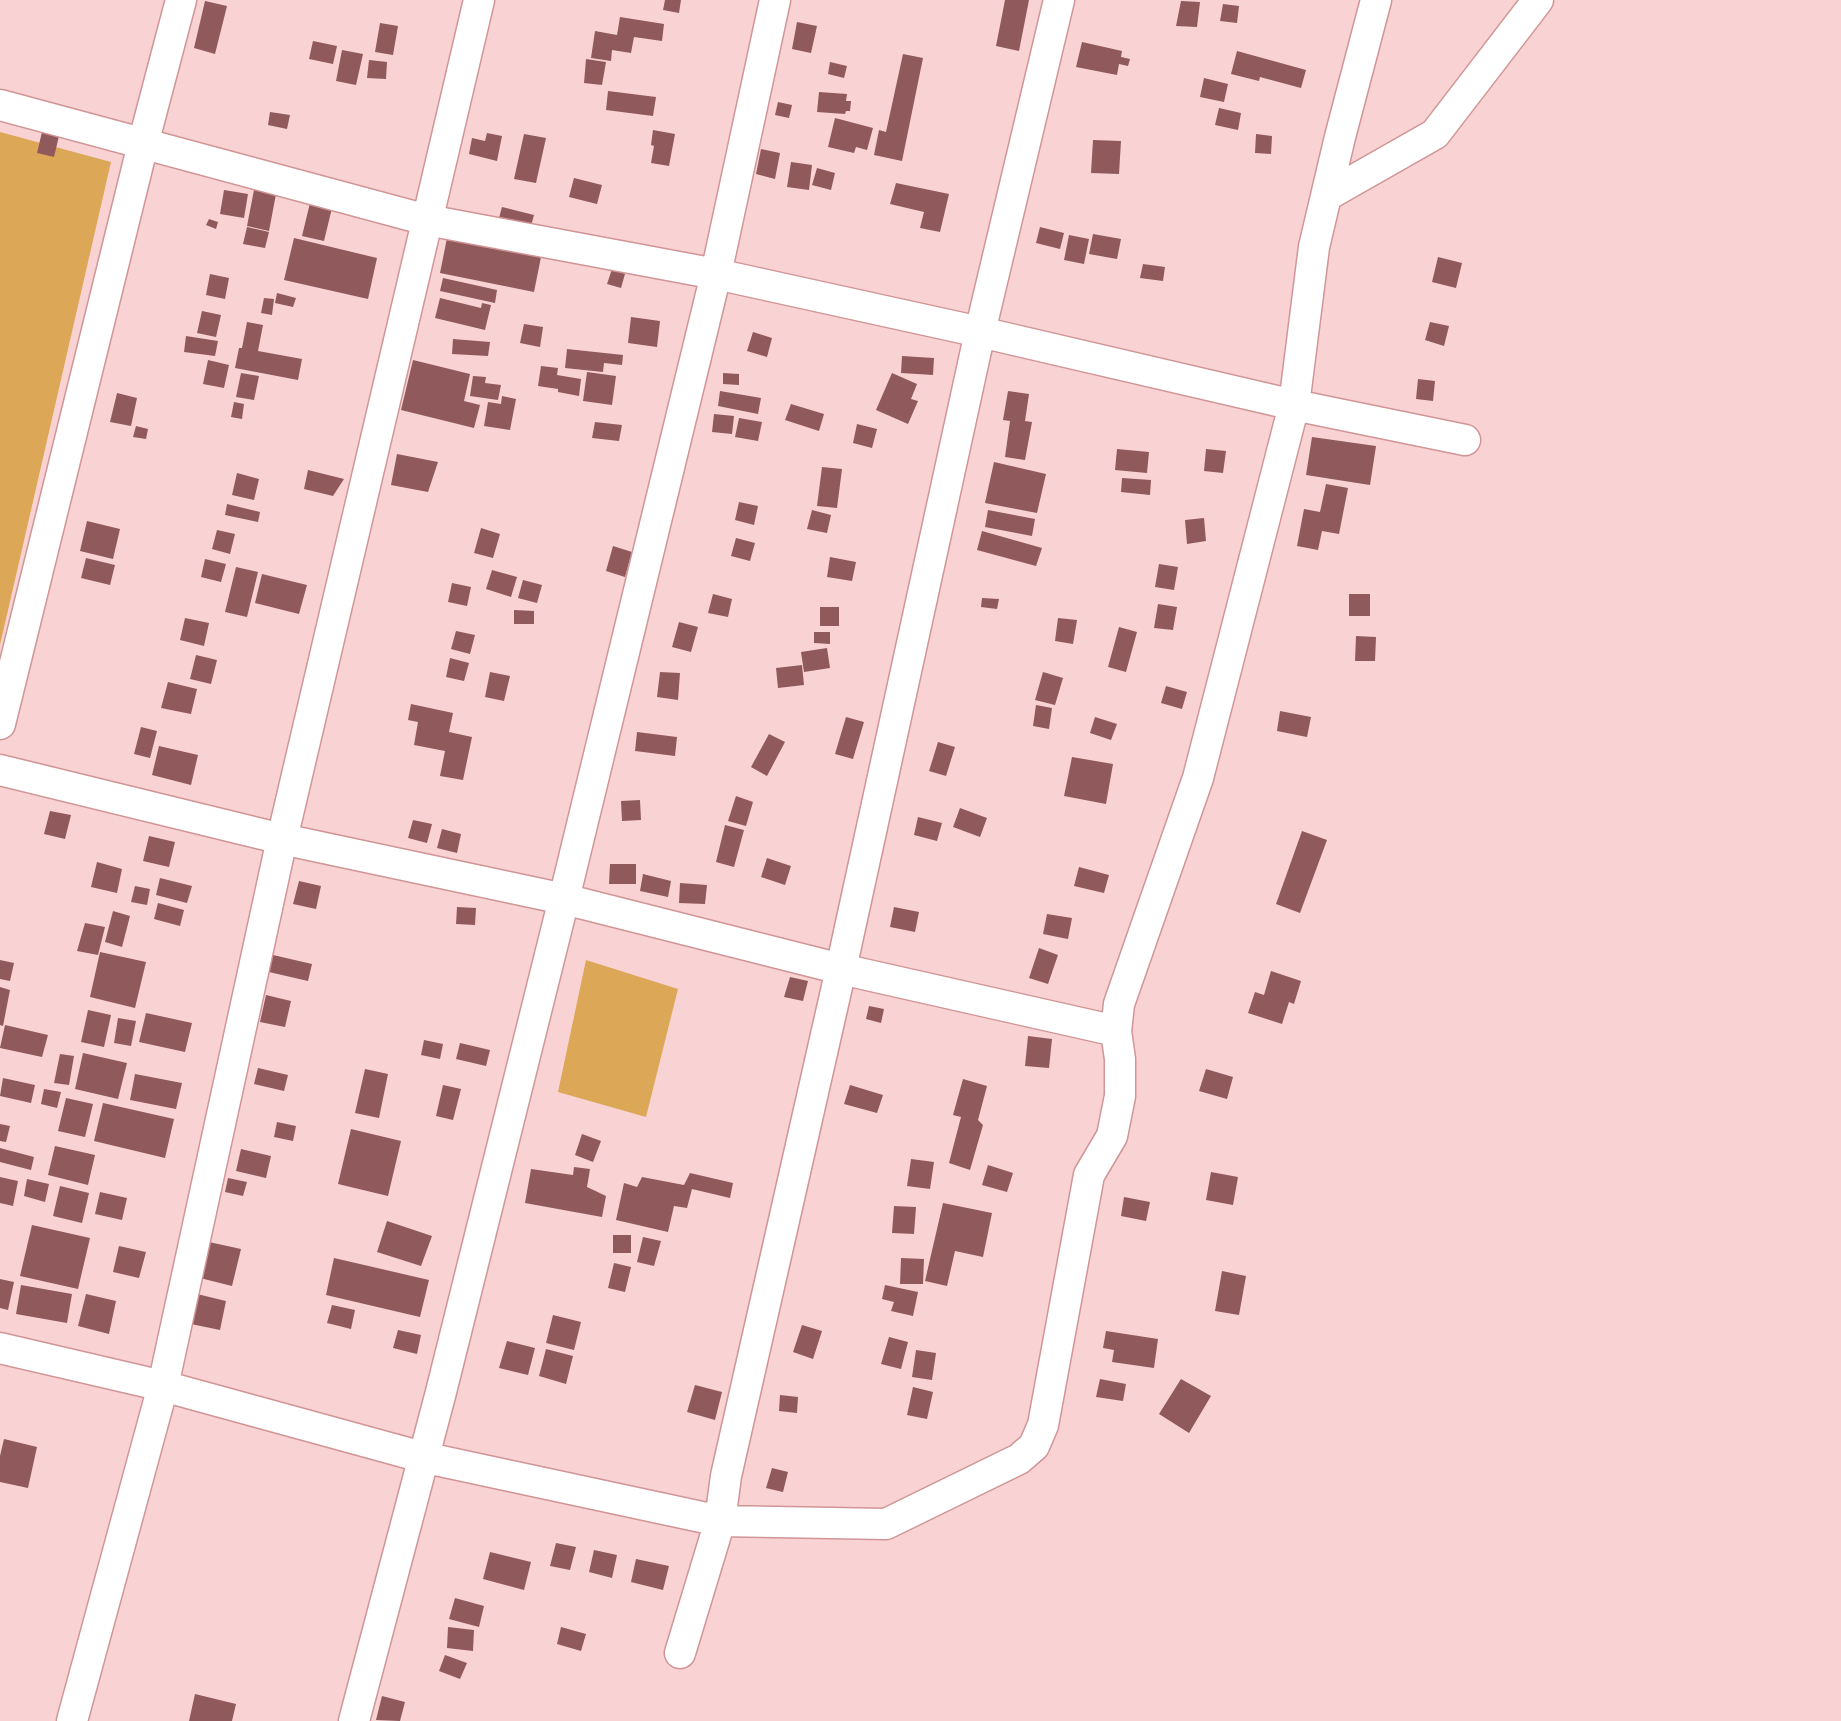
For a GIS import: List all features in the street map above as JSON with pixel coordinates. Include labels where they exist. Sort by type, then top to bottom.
[{"type":"street","points":[[0,724],[143,144],[181,0]]},
{"type":"street","points":[[72,1721],[163,1386],[282,839],[479,0]]},
{"type":"street","points":[[354,1721],[422,1456],[441,1392],[564,899],[716,274],[775,0]]},
{"type":"street","points":[[680,1653],[720,1521],[726,1476],[841,969],[980,332],[1059,0]]},
{"type":"street","points":[[0,1348],[163,1386],[422,1456],[720,1521],[886,1524],[1019,1459],[1034,1446],[1043,1425],[1089,1175],[1112,1136],[1120,1096],[1120,1059],[1116,1031],[1119,1004],[1197,778],[1294,405],[1314,247],[1376,0]]},
{"type":"street","points":[[1326,196],[1435,134],[1538,0]]},
{"type":"street","points":[[0,105],[427,220],[716,274],[1294,405],[1465,440]]},
{"type":"street","points":[[0,770],[282,839],[564,899],[841,969],[1116,1031]]},
{"type":"shaded area","points":[[0,132],[111,162],[0,645]]},
{"type":"shaded area","points":[[586,960],[678,989],[646,1117],[558,1092]]},
{"type":"building","points":[[665,0],[681,0],[679,13],[663,10]]},
{"type":"building","points":[[1005,0],[1029,0],[1019,51],[996,46]]},
{"type":"building","points":[[205,1],[227,6],[215,54],[194,48]]},
{"type":"building","points":[[1181,1],[1200,2],[1197,27],[1176,26]]},
{"type":"building","points":[[1223,4],[1239,6],[1237,23],[1220,21]]},
{"type":"building","points":[[620,17],[664,24],[662,41],[634,37],[631,53],[612,50],[611,61],[591,58],[595,31],[617,35]]},
{"type":"building","points":[[797,22],[817,26],[811,53],[792,49]]},
{"type":"building","points":[[380,23],[398,26],[393,55],[375,52]]},
{"type":"building","points":[[313,41],[337,46],[333,64],[309,59]]},
{"type":"building","points":[[1082,42],[1122,51],[1121,57],[1130,59],[1128,66],[1119,64],[1117,75],[1076,67]]},
{"type":"building","points":[[342,50],[363,54],[356,85],[336,81]]},
{"type":"building","points":[[1237,51],[1306,70],[1301,88],[1260,77],[1259,81],[1231,74]]},
{"type":"building","points":[[903,54],[923,58],[902,161],[874,155],[879,130],[886,132]]},
{"type":"building","points":[[586,59],[606,62],[602,85],[584,83]]},
{"type":"building","points":[[369,60],[387,62],[386,79],[367,78]]},
{"type":"building","points":[[830,62],[847,66],[844,78],[828,74]]},
{"type":"building","points":[[1204,78],[1228,84],[1224,102],[1200,97]]},
{"type":"building","points":[[608,91],[656,97],[653,116],[606,110]]},
{"type":"building","points":[[819,92],[847,94],[846,101],[851,101],[850,111],[846,111],[845,114],[817,112]]},
{"type":"building","points":[[778,102],[792,105],[789,118],[775,115]]},
{"type":"building","points":[[1219,108],[1241,113],[1238,130],[1215,125]]},
{"type":"building","points":[[270,112],[290,115],[287,129],[268,125]]},
{"type":"building","points":[[835,118],[873,128],[867,150],[856,147],[854,153],[828,147]]},
{"type":"building","points":[[653,130],[675,134],[669,166],[651,163],[654,146],[651,145]]},
{"type":"building","points":[[42,132],[59,136],[54,157],[37,153]]},
{"type":"building","points":[[487,133],[502,136],[497,161],[469,154],[472,138],[485,141]]},
{"type":"building","points":[[524,134],[546,138],[536,183],[514,179]]},
{"type":"building","points":[[1256,134],[1272,136],[1271,154],[1255,153]]},
{"type":"building","points":[[1093,140],[1121,141],[1119,174],[1091,173]]},
{"type":"building","points":[[761,149],[780,153],[775,179],[756,174]]},
{"type":"building","points":[[791,162],[812,165],[809,190],[787,187]]},
{"type":"building","points":[[817,168],[835,173],[831,190],[812,185]]},
{"type":"building","points":[[574,178],[602,185],[597,204],[569,197]]},
{"type":"building","points":[[896,183],[949,194],[940,232],[920,228],[924,212],[890,204]]},
{"type":"building","points":[[224,190],[248,194],[244,218],[220,214]]},
{"type":"building","points":[[254,190],[276,194],[269,231],[247,226]]},
{"type":"building","points":[[310,203],[332,208],[324,241],[302,236]]},
{"type":"building","points":[[502,207],[534,215],[528,237],[496,229]]},
{"type":"building","points":[[209,219],[218,222],[216,229],[206,225]]},
{"type":"building","points":[[247,227],[269,232],[265,248],[243,244]]},
{"type":"building","points":[[1040,227],[1064,233],[1060,249],[1036,243]]},
{"type":"building","points":[[448,233],[542,252],[534,292],[440,273]]},
{"type":"building","points":[[1093,234],[1121,239],[1117,259],[1089,254]]},
{"type":"building","points":[[1069,235],[1089,239],[1084,264],[1064,260]]},
{"type":"building","points":[[294,238],[377,258],[368,299],[284,280]]},
{"type":"building","points":[[1438,257],[1462,263],[1456,288],[1432,282]]},
{"type":"building","points":[[1143,264],[1165,267],[1163,281],[1140,278]]},
{"type":"building","points":[[612,269],[625,274],[621,288],[607,284]]},
{"type":"building","points":[[210,274],[229,278],[225,299],[206,295]]},
{"type":"building","points":[[443,278],[497,290],[495,303],[440,291]]},
{"type":"building","points":[[277,293],[296,298],[293,307],[275,303]]},
{"type":"building","points":[[264,298],[274,299],[272,315],[261,313]]},
{"type":"building","points":[[440,298],[481,308],[482,303],[491,305],[485,330],[435,318]]},
{"type":"building","points":[[202,311],[221,315],[216,337],[197,333]]},
{"type":"building","points":[[631,317],[660,321],[657,347],[628,343]]},
{"type":"building","points":[[247,322],[263,325],[258,351],[302,359],[298,380],[235,368]]},
{"type":"building","points":[[1430,322],[1449,326],[1444,346],[1425,340]]},
{"type":"building","points":[[524,324],[543,327],[540,347],[520,343]]},
{"type":"building","points":[[753,332],[772,338],[767,357],[747,351]]},
{"type":"building","points":[[186,336],[218,341],[215,356],[184,352]]},
{"type":"building","points":[[453,339],[490,342],[488,356],[452,354]]},
{"type":"building","points":[[567,349],[623,355],[622,365],[604,363],[603,372],[565,368]]},
{"type":"building","points":[[902,356],[934,358],[933,375],[901,373]]},
{"type":"building","points":[[208,360],[229,365],[224,388],[203,384]]},
{"type":"building","points":[[413,360],[470,374],[464,401],[480,405],[474,428],[401,410]]},
{"type":"building","points":[[541,366],[558,368],[557,375],[581,379],[579,396],[558,392],[558,389],[538,386]]},
{"type":"building","points":[[587,372],[616,376],[612,405],[583,401]]},
{"type":"building","points":[[241,373],[259,376],[254,400],[236,397]]},
{"type":"building","points":[[723,373],[739,374],[739,385],[723,384]]},
{"type":"building","points":[[892,373],[917,384],[911,399],[918,401],[908,424],[876,410]]},
{"type":"building","points":[[473,376],[486,377],[485,383],[501,385],[498,400],[470,396]]},
{"type":"building","points":[[1418,379],[1435,381],[1433,401],[1416,399]]},
{"type":"building","points":[[720,391],[761,398],[758,414],[718,406]]},
{"type":"building","points":[[1008,391],[1029,394],[1025,421],[1032,422],[1025,460],[1005,457],[1010,421],[1003,420]]},
{"type":"building","points":[[117,393],[137,398],[131,426],[110,422]]},
{"type":"building","points":[[502,396],[516,399],[510,430],[484,426],[488,402],[501,404]]},
{"type":"building","points":[[234,402],[244,404],[242,419],[231,417]]},
{"type":"building","points":[[791,404],[824,414],[819,431],[785,420]]},
{"type":"building","points":[[714,414],[734,416],[732,434],[712,432]]},
{"type":"building","points":[[739,418],[762,422],[758,441],[735,437]]},
{"type":"building","points":[[595,422],[622,425],[619,441],[592,438]]},
{"type":"building","points":[[857,424],[877,429],[872,448],[853,443]]},
{"type":"building","points":[[136,426],[148,429],[146,439],[133,437]]},
{"type":"building","points":[[1312,437],[1376,446],[1370,485],[1306,475]]},
{"type":"building","points":[[1117,449],[1149,452],[1147,473],[1115,470]]},
{"type":"building","points":[[1206,449],[1226,451],[1223,473],[1204,471]]},
{"type":"building","points":[[397,454],[438,462],[428,492],[391,485]]},
{"type":"building","points":[[994,462],[1046,474],[1037,513],[985,503]]},
{"type":"building","points":[[822,467],[842,469],[837,508],[817,506]]},
{"type":"building","points":[[308,470],[344,479],[333,496],[304,489]]},
{"type":"building","points":[[237,473],[259,479],[254,500],[232,495]]},
{"type":"building","points":[[1122,478],[1151,480],[1150,495],[1121,492]]},
{"type":"building","points":[[1326,484],[1348,488],[1339,534],[1322,531],[1318,550],[1297,546],[1304,509],[1320,512]]},
{"type":"building","points":[[739,502],[758,506],[754,525],[735,520]]},
{"type":"building","points":[[227,504],[260,512],[258,522],[225,515]]},
{"type":"building","points":[[812,510],[831,515],[827,533],[807,529]]},
{"type":"building","points":[[988,510],[1035,519],[1032,536],[985,527]]},
{"type":"building","points":[[1204,518],[1206,541],[1187,544],[1185,520]]},
{"type":"building","points":[[87,521],[120,529],[113,559],[80,551]]},
{"type":"building","points":[[481,528],[500,534],[493,558],[474,553]]},
{"type":"building","points":[[217,530],[235,534],[230,554],[212,549]]},
{"type":"building","points":[[982,531],[1042,548],[1036,566],[977,550]]},
{"type":"building","points":[[736,538],[755,543],[750,561],[731,556]]},
{"type":"building","points":[[613,546],[632,552],[625,577],[606,571]]},
{"type":"building","points":[[830,557],[856,562],[852,581],[827,577]]},
{"type":"building","points":[[86,558],[115,565],[110,585],[81,578]]},
{"type":"building","points":[[205,559],[226,564],[221,582],[201,577]]},
{"type":"building","points":[[1159,564],[1178,567],[1174,590],[1155,587]]},
{"type":"building","points":[[236,567],[258,572],[247,617],[225,612]]},
{"type":"building","points":[[492,570],[517,577],[511,597],[486,589]]},
{"type":"building","points":[[262,574],[307,585],[299,614],[255,603]]},
{"type":"building","points":[[523,580],[542,585],[537,603],[518,598]]},
{"type":"building","points":[[452,583],[471,587],[467,606],[448,602]]},
{"type":"building","points":[[713,594],[732,599],[728,617],[708,613]]},
{"type":"building","points":[[1349,594],[1370,594],[1370,616],[1349,616]]},
{"type":"building","points":[[982,598],[999,599],[997,609],[981,607]]},
{"type":"building","points":[[1158,604],[1177,607],[1173,630],[1154,628]]},
{"type":"building","points":[[820,607],[839,607],[839,626],[820,626]]},
{"type":"building","points":[[514,610],[534,611],[534,624],[514,624]]},
{"type":"building","points":[[185,618],[209,623],[204,646],[180,640]]},
{"type":"building","points":[[1058,618],[1077,620],[1073,644],[1055,641]]},
{"type":"building","points":[[679,622],[698,627],[691,652],[672,647]]},
{"type":"building","points":[[1119,627],[1137,632],[1126,672],[1108,667]]},
{"type":"building","points":[[456,631],[475,635],[470,654],[451,649]]},
{"type":"building","points":[[814,632],[830,632],[830,644],[814,643]]},
{"type":"building","points":[[1356,636],[1376,637],[1375,661],[1355,661]]},
{"type":"building","points":[[827,648],[830,668],[804,672],[801,652]]},
{"type":"building","points":[[196,655],[217,660],[211,684],[190,679]]},
{"type":"building","points":[[450,658],[469,663],[464,681],[446,677]]},
{"type":"building","points":[[802,665],[804,685],[778,688],[776,668]]},
{"type":"building","points":[[490,672],[510,676],[504,701],[485,697]]},
{"type":"building","points":[[660,672],[680,673],[678,700],[657,697]]},
{"type":"building","points":[[1043,672],[1063,678],[1055,705],[1035,700]]},
{"type":"building","points":[[168,682],[197,689],[191,714],[161,708]]},
{"type":"building","points":[[1166,686],[1187,692],[1182,709],[1161,703]]},
{"type":"building","points":[[411,704],[453,713],[449,732],[472,737],[463,780],[440,776],[445,751],[414,745],[418,722],[408,720]]},
{"type":"building","points":[[1036,705],[1052,708],[1049,729],[1033,726]]},
{"type":"building","points":[[1280,711],[1311,717],[1307,737],[1277,731]]},
{"type":"building","points":[[846,717],[864,722],[853,759],[835,754]]},
{"type":"building","points":[[1095,717],[1117,724],[1111,740],[1090,733]]},
{"type":"building","points":[[141,727],[157,731],[150,758],[134,754]]},
{"type":"building","points":[[637,732],[677,737],[675,756],[635,751]]},
{"type":"building","points":[[769,734],[785,742],[767,776],[751,767]]},
{"type":"building","points":[[938,742],[955,747],[946,776],[929,771]]},
{"type":"building","points":[[159,746],[198,755],[191,785],[152,775]]},
{"type":"building","points":[[1072,757],[1113,764],[1106,804],[1064,796]]},
{"type":"building","points":[[736,796],[753,802],[746,826],[728,821]]},
{"type":"building","points":[[640,800],[641,820],[622,821],[621,801]]},
{"type":"building","points":[[960,808],[987,818],[980,837],[953,827]]},
{"type":"building","points":[[50,811],[71,815],[65,839],[44,834]]},
{"type":"building","points":[[918,817],[942,823],[937,841],[914,835]]},
{"type":"building","points":[[413,820],[432,824],[427,843],[408,838]]},
{"type":"building","points":[[725,825],[744,830],[734,867],[716,862]]},
{"type":"building","points":[[442,829],[461,834],[457,853],[437,848]]},
{"type":"building","points":[[1302,831],[1327,840],[1300,913],[1276,904]]},
{"type":"building","points":[[149,836],[175,842],[169,867],[143,861]]},
{"type":"building","points":[[767,858],[791,866],[785,885],[761,877]]},
{"type":"building","points":[[97,862],[122,869],[117,893],[91,887]]},
{"type":"building","points":[[610,864],[636,864],[636,884],[609,884]]},
{"type":"building","points":[[1079,867],[1109,875],[1104,893],[1074,886]]},
{"type":"building","points":[[643,874],[671,881],[668,897],[640,891]]},
{"type":"building","points":[[160,878],[192,886],[187,903],[156,895]]},
{"type":"building","points":[[299,881],[321,886],[316,909],[293,904]]},
{"type":"building","points":[[680,883],[707,885],[705,904],[679,903]]},
{"type":"building","points":[[135,886],[150,889],[147,905],[131,902]]},
{"type":"building","points":[[158,903],[184,910],[180,926],[154,919]]},
{"type":"building","points":[[457,907],[476,908],[475,925],[456,924]]},
{"type":"building","points":[[894,907],[919,912],[915,932],[890,927]]},
{"type":"building","points":[[113,911],[130,916],[122,947],[105,942]]},
{"type":"building","points":[[1047,914],[1072,918],[1068,939],[1043,934]]},
{"type":"building","points":[[85,923],[105,927],[98,955],[77,951]]},
{"type":"building","points":[[1039,948],[1058,955],[1048,984],[1029,978]]},
{"type":"building","points":[[100,952],[146,962],[135,1008],[90,997]]},
{"type":"building","points":[[273,955],[312,964],[308,981],[269,972]]},
{"type":"building","points":[[0,960],[14,963],[10,981],[0,979]]},
{"type":"building","points":[[1271,971],[1301,981],[1294,1004],[1289,1002],[1282,1024],[1248,1013],[1255,992],[1264,995]]},
{"type":"building","points":[[790,977],[808,981],[803,1001],[784,997]]},
{"type":"building","points":[[0,987],[10,990],[3,1026],[0,1025]]},
{"type":"building","points":[[266,995],[291,1001],[285,1027],[260,1022]]},
{"type":"building","points":[[869,1006],[884,1009],[881,1023],[866,1019]]},
{"type":"building","points":[[88,1010],[111,1015],[104,1047],[81,1042]]},
{"type":"building","points":[[146,1013],[192,1023],[185,1052],[139,1042]]},
{"type":"building","points":[[118,1018],[136,1021],[131,1046],[114,1043]]},
{"type":"building","points":[[5,1025],[48,1035],[42,1057],[0,1048]]},
{"type":"building","points":[[1028,1036],[1052,1039],[1049,1068],[1025,1066]]},
{"type":"building","points":[[424,1040],[443,1044],[440,1059],[421,1055]]},
{"type":"building","points":[[460,1043],[490,1050],[486,1066],[456,1059]]},
{"type":"building","points":[[83,1053],[127,1063],[118,1099],[75,1089]]},
{"type":"building","points":[[60,1054],[74,1056],[69,1085],[54,1083]]},
{"type":"building","points":[[258,1068],[288,1075],[284,1091],[254,1084]]},
{"type":"building","points":[[365,1069],[388,1074],[379,1118],[355,1113]]},
{"type":"building","points":[[1206,1069],[1233,1077],[1227,1099],[1199,1091]]},
{"type":"building","points":[[135,1074],[182,1083],[176,1109],[130,1100]]},
{"type":"building","points":[[3,1078],[35,1085],[31,1103],[0,1096]]},
{"type":"building","points":[[963,1079],[987,1086],[978,1120],[983,1125],[970,1170],[949,1163],[961,1117],[953,1115]]},
{"type":"building","points":[[443,1085],[461,1089],[453,1120],[436,1116]]},
{"type":"building","points":[[850,1085],[883,1095],[877,1113],[844,1104]]},
{"type":"building","points":[[44,1089],[61,1092],[57,1108],[41,1104]]},
{"type":"building","points":[[66,1098],[93,1104],[85,1137],[58,1131]]},
{"type":"building","points":[[103,1103],[174,1119],[165,1158],[94,1141]]},
{"type":"building","points":[[277,1122],[296,1126],[293,1141],[274,1137]]},
{"type":"building","points":[[0,1124],[10,1126],[6,1142],[0,1141]]},
{"type":"building","points":[[351,1129],[401,1141],[388,1196],[338,1184]]},
{"type":"building","points":[[582,1134],[601,1141],[593,1162],[575,1155]]},
{"type":"building","points":[[55,1146],[95,1155],[88,1185],[48,1175]]},
{"type":"building","points":[[0,1148],[34,1157],[31,1170],[0,1162]]},
{"type":"building","points":[[241,1149],[271,1156],[266,1178],[236,1171]]},
{"type":"building","points":[[911,1159],[934,1162],[930,1189],[907,1186]]},
{"type":"building","points":[[988,1165],[1013,1173],[1007,1192],[982,1185]]},
{"type":"building","points":[[574,1167],[590,1169],[587,1187],[606,1196],[602,1217],[525,1203],[531,1169],[573,1175]]},
{"type":"building","points":[[1211,1172],[1238,1177],[1233,1205],[1206,1200]]},
{"type":"building","points":[[690,1173],[733,1183],[730,1198],[692,1189],[687,1208],[674,1206],[668,1232],[616,1220],[624,1183],[637,1187],[642,1177],[684,1185]]},
{"type":"building","points":[[0,1177],[18,1181],[13,1206],[0,1203]]},
{"type":"building","points":[[228,1178],[247,1182],[243,1196],[225,1192]]},
{"type":"building","points":[[27,1179],[49,1184],[45,1202],[24,1196]]},
{"type":"building","points":[[60,1186],[89,1193],[82,1223],[53,1216]]},
{"type":"building","points":[[100,1192],[127,1198],[122,1220],[95,1214]]},
{"type":"building","points":[[1124,1197],[1150,1202],[1146,1221],[1121,1216]]},
{"type":"building","points":[[943,1203],[992,1213],[983,1257],[955,1251],[947,1286],[925,1281]]},
{"type":"building","points":[[894,1206],[916,1207],[914,1234],[892,1233]]},
{"type":"building","points":[[387,1221],[432,1236],[421,1266],[377,1252]]},
{"type":"building","points":[[32,1225],[90,1238],[78,1289],[20,1276]]},
{"type":"building","points":[[613,1235],[631,1235],[631,1253],[613,1253]]},
{"type":"building","points":[[643,1237],[661,1241],[654,1266],[637,1262]]},
{"type":"building","points":[[209,1242],[241,1249],[232,1286],[200,1278]]},
{"type":"building","points":[[119,1246],[146,1252],[139,1278],[113,1272]]},
{"type":"building","points":[[334,1258],[429,1280],[420,1317],[326,1295]]},
{"type":"building","points":[[901,1258],[924,1259],[923,1284],[900,1284]]},
{"type":"building","points":[[614,1263],[631,1267],[625,1292],[608,1288]]},
{"type":"building","points":[[1222,1271],[1246,1276],[1239,1315],[1215,1311]]},
{"type":"building","points":[[0,1279],[14,1282],[8,1310],[0,1308]]},
{"type":"building","points":[[21,1285],[72,1294],[67,1323],[16,1314]]},
{"type":"building","points":[[885,1285],[918,1292],[913,1316],[891,1311],[894,1302],[882,1299]]},
{"type":"building","points":[[86,1294],[116,1301],[109,1334],[78,1326]]},
{"type":"building","points":[[197,1294],[226,1301],[220,1330],[191,1324]]},
{"type":"building","points":[[332,1305],[355,1310],[351,1329],[327,1323]]},
{"type":"building","points":[[553,1315],[581,1322],[574,1350],[546,1343]]},
{"type":"building","points":[[802,1325],[822,1331],[813,1359],[793,1352]]},
{"type":"building","points":[[398,1330],[421,1335],[417,1354],[393,1348]]},
{"type":"building","points":[[1106,1331],[1158,1339],[1154,1368],[1112,1362],[1114,1350],[1103,1348]]},
{"type":"building","points":[[889,1337],[908,1342],[901,1369],[881,1364]]},
{"type":"building","points":[[507,1341],[535,1348],[528,1375],[499,1368]]},
{"type":"building","points":[[546,1349],[573,1356],[566,1384],[539,1376]]},
{"type":"building","points":[[916,1350],[936,1353],[932,1380],[912,1377]]},
{"type":"building","points":[[1100,1379],[1126,1384],[1123,1401],[1096,1397]]},
{"type":"building","points":[[1181,1379],[1211,1396],[1189,1433],[1159,1414]]},
{"type":"building","points":[[695,1385],[722,1392],[715,1420],[687,1412]]},
{"type":"building","points":[[913,1387],[933,1392],[927,1419],[907,1415]]},
{"type":"building","points":[[780,1395],[798,1397],[797,1413],[779,1411]]},
{"type":"building","points":[[4,1439],[37,1447],[28,1488],[0,1482],[0,1456]]},
{"type":"building","points":[[772,1468],[788,1472],[783,1492],[766,1488]]},
{"type":"building","points":[[556,1543],[576,1547],[570,1570],[550,1566]]},
{"type":"building","points":[[594,1550],[617,1555],[612,1578],[589,1572]]},
{"type":"building","points":[[490,1552],[531,1562],[524,1590],[483,1579]]},
{"type":"building","points":[[636,1559],[669,1566],[663,1590],[631,1582]]},
{"type":"building","points":[[455,1598],[484,1606],[479,1627],[449,1619]]},
{"type":"building","points":[[448,1627],[474,1630],[473,1651],[447,1648]]},
{"type":"building","points":[[561,1627],[586,1634],[581,1651],[557,1644]]},
{"type":"building","points":[[445,1655],[467,1663],[460,1679],[439,1671]]},
{"type":"building","points":[[195,1694],[236,1704],[232,1721],[189,1721]]},
{"type":"building","points":[[382,1696],[405,1702],[400,1721],[376,1720]]}]
